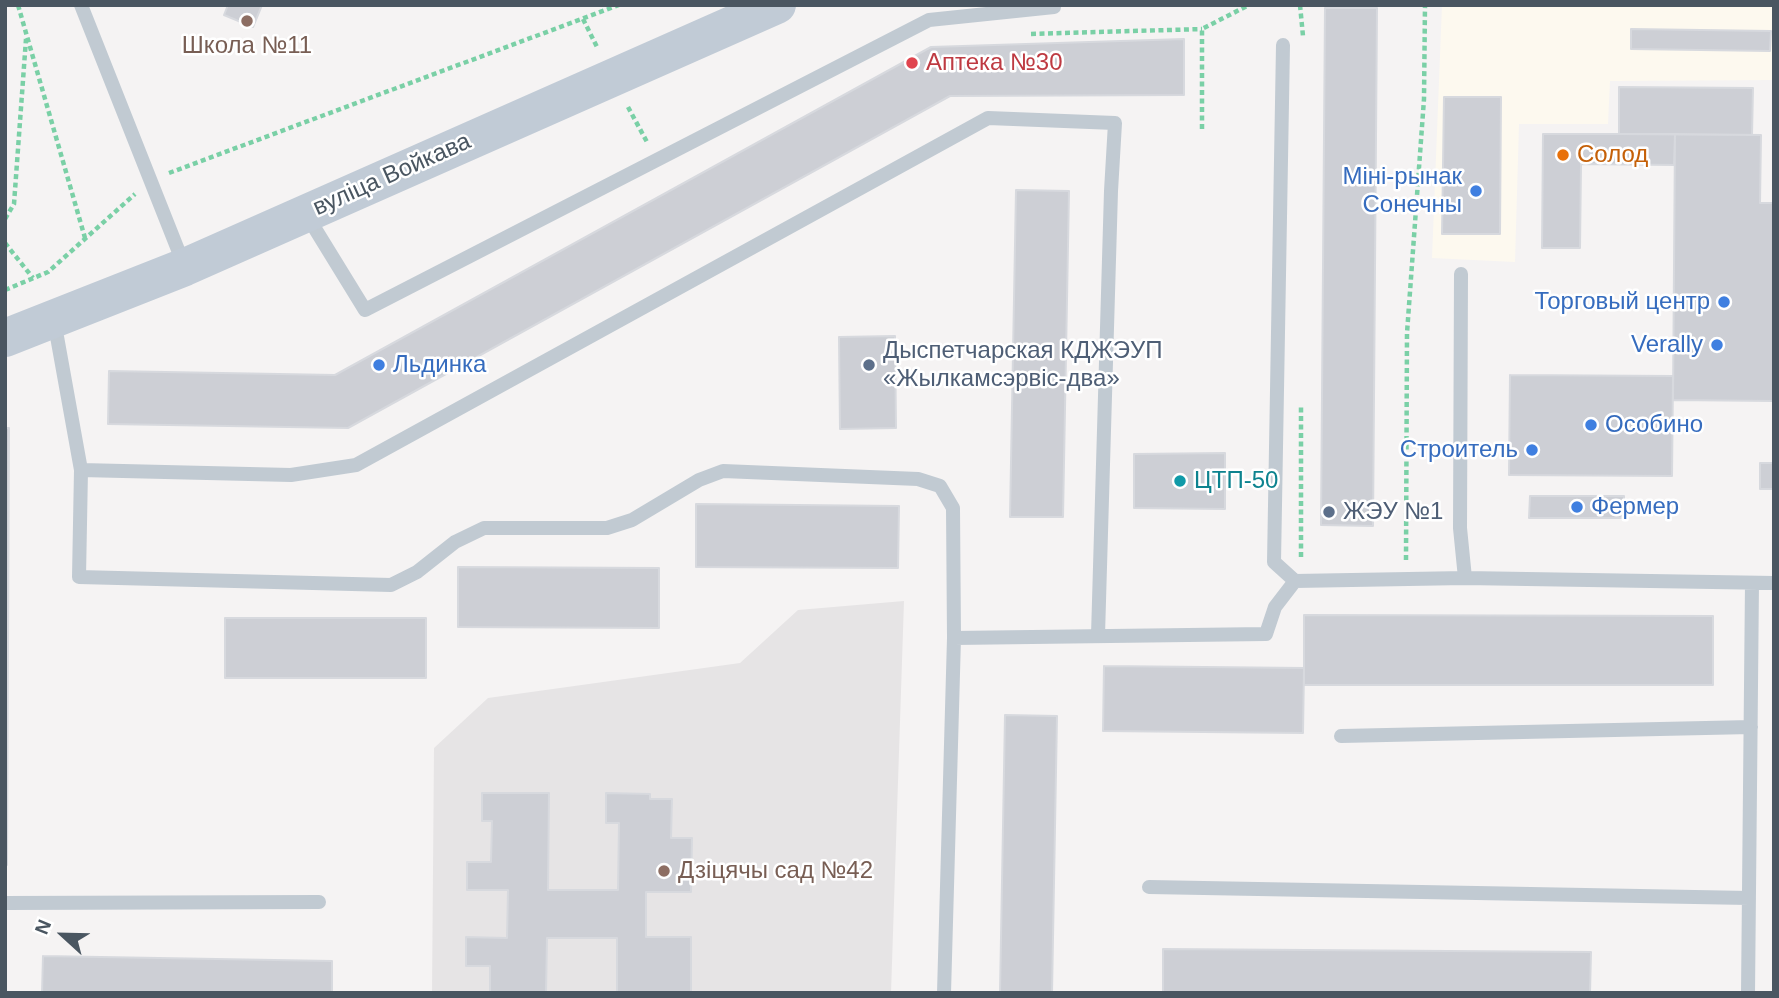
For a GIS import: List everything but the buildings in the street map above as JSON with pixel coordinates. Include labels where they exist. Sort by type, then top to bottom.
[{"type":"main road","name":"вуліца Войкава","points":[[5,338],[184,267],[777,5]]},
{"type":"lane","points":[[81,5],[184,267]]},
{"type":"lane","points":[[305,213],[365,310],[929,20],[1054,5]]},
{"type":"lane","points":[[1283,45],[1274,562],[1295,581],[1465,578],[1774,583]]},
{"type":"lane","points":[[82,470],[291,475],[356,465],[988,118],[1115,123],[1098,635]]},
{"type":"lane","points":[[1461,274],[1460,528],[1465,578]]},
{"type":"lane","points":[[54,318],[82,470],[79,577],[391,585],[417,572],[455,542],[484,528],[607,528],[632,520],[699,480],[723,471],[918,479],[940,486],[953,508],[954,638],[944,993]]},
{"type":"lane","points":[[954,638],[1266,634],[1275,607],[1295,581]]},
{"type":"lane","points":[[1748,993],[1752,583]]},
{"type":"lane","points":[[1341,736],[1751,727]]},
{"type":"lane","points":[[1149,887],[1749,898]]},
{"type":"lane","points":[[5,903],[319,902]]},
{"type":"path","points":[[18,5],[85,238]]},
{"type":"path","points":[[5,290],[48,272],[151,180],[619,5]]},
{"type":"path","points":[[1029,34],[1202,29],[1249,5]]},
{"type":"path","points":[[1406,579],[1407,333],[1424,99],[1425,5]]},
{"type":"path","points":[[1202,29],[1202,129]]},
{"type":"path","points":[[5,219],[14,204],[26,34]]},
{"type":"path","points":[[5,243],[33,278]]},
{"type":"shaded area","name":"Міні-рынак Сонечны","points":[[1442,5],[1774,5],[1774,80],[1610,81],[1608,124],[1519,124],[1515,262],[1432,258]]},
{"type":"shaded area","name":"Дзіцячы сад №42","points":[[904,601],[891,993],[432,993],[434,748],[488,698],[740,663],[798,610]]},
{"type":"place","name":"Школа №11","points":[[247,21]]},
{"type":"place","name":"Аптека №30","points":[[912,63]]},
{"type":"place","name":"Солод","points":[[1563,155]]},
{"type":"place","name":"Міні-рынак Сонечны","points":[[1476,191]]},
{"type":"place","name":"Торговый центр","points":[[1724,302]]},
{"type":"place","name":"Verally","points":[[1717,345]]},
{"type":"place","name":"Льдинка","points":[[379,365]]},
{"type":"place","name":"Дыспетчарская КДЖЭУП «Жылкамсэрвіс-два»","points":[[869,365]]},
{"type":"place","name":"Особино","points":[[1591,425]]},
{"type":"place","name":"Строитель","points":[[1532,450]]},
{"type":"place","name":"ЦТП-50","points":[[1180,481]]},
{"type":"place","name":"Фермер","points":[[1577,507]]},
{"type":"place","name":"ЖЭУ №1","points":[[1329,512]]},
{"type":"place","name":"Дзіцячы сад №42","points":[[664,871]]}]
